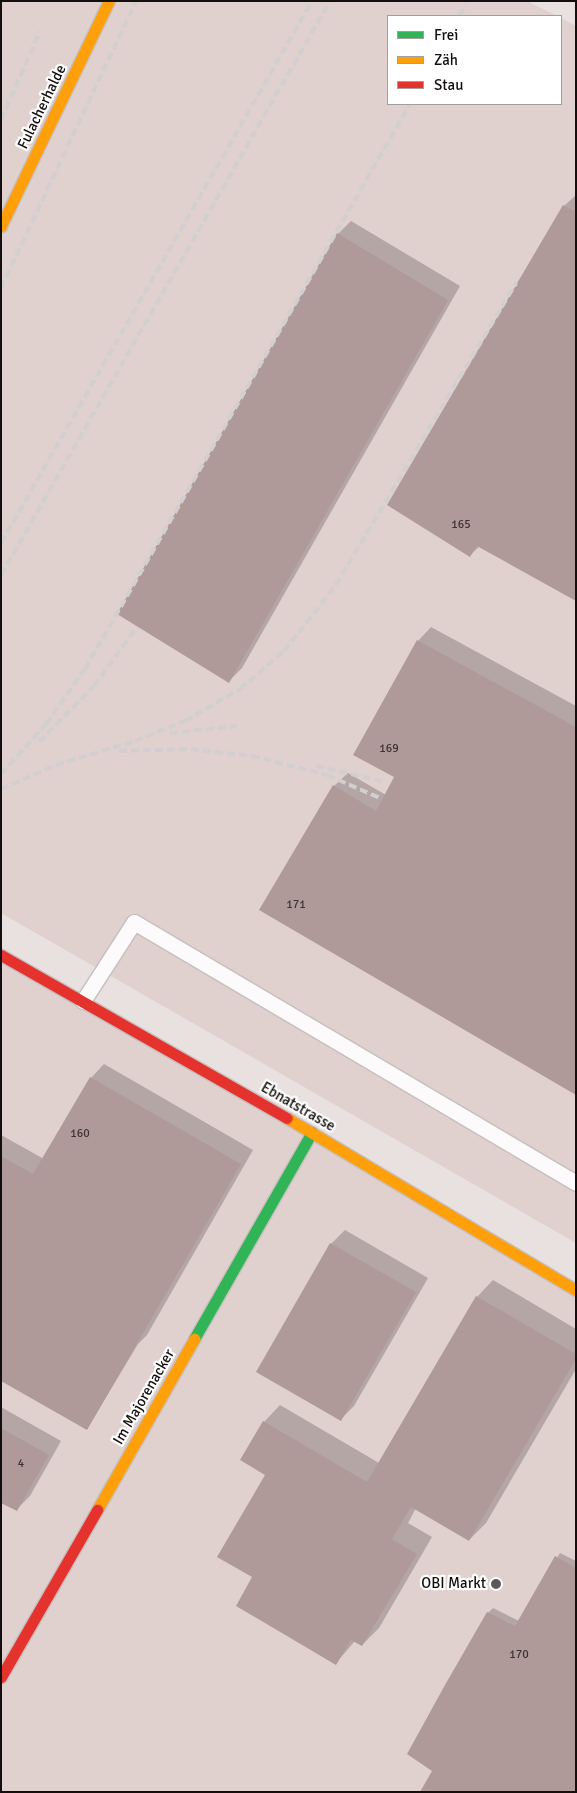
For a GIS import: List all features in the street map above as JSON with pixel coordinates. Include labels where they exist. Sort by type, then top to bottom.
[{"type":"street","name":"Fulacherhalde","points":[[1,226],[109,1]]},
{"type":"street","name":"Ebnatstrasse","points":[[1,955],[312,1132],[576,1290]]},
{"type":"street","name":"Im Majorenacker","points":[[1,1677],[312,1132]]},
{"type":"lane","points":[[82,1000],[134,922],[576,1183]]},
{"type":"shaded area","points":[[1,1],[527,1],[555,15],[387,15],[387,105],[562,105],[562,19],[576,26],[576,1243],[1,913]]},
{"type":"shaded area","points":[[1,954],[576,1284],[576,1792],[1,1792]]},
{"type":"building","points":[[563,205],[576,212],[576,601],[477,546],[470,557],[387,505]]},
{"type":"building","points":[[337,233],[448,300],[229,683],[117,614]]},
{"type":"building","points":[[417,640],[576,727],[576,1095],[259,910],[333,785],[376,811],[394,777],[353,755]]},
{"type":"building","points":[[90,1077],[241,1164],[87,1430],[1,1381],[1,1156],[33,1174]]},
{"type":"building","points":[[330,1243],[416,1292],[341,1421],[256,1372]]},
{"type":"building","points":[[476,1296],[576,1354],[576,1359],[469,1541],[411,1507],[392,1539],[417,1554],[362,1646],[351,1640],[336,1665],[236,1606],[252,1577],[217,1557],[265,1475],[240,1460],[263,1421],[367,1482]]},
{"type":"building","points":[[1,1428],[49,1455],[17,1511],[1,1503]]},
{"type":"building","points":[[555,1556],[576,1568],[576,1792],[420,1792],[432,1771],[407,1754],[445,1685],[487,1612],[515,1626]]},
{"type":"railway","points":[[1,288],[136,1]]},
{"type":"railway","points":[[1,543],[312,1]]},
{"type":"railway","points":[[1,575],[330,1]]},
{"type":"railway","points":[[460,15],[466,5]]},
{"type":"railway","points":[[1,120],[40,31]]},
{"type":"railway","points":[[1,774],[46,724],[85,669],[409,105]]},
{"type":"railway","points":[[1,789],[56,765],[135,741],[185,721],[240,689],[284,651],[336,585],[516,283]]},
{"type":"railway","points":[[39,742],[94,686],[137,627]]},
{"type":"railway","points":[[170,733],[237,726]]},
{"type":"railway","points":[[119,751],[191,749],[252,756],[327,775],[380,798]]},
{"type":"railway","points":[[316,766],[386,782]]},
{"type":"traffic: fast","points":[[194,1339],[312,1132]]},
{"type":"traffic: slow","points":[[1,226],[109,1]]},
{"type":"traffic: slow","points":[[287,1118],[576,1290]]},
{"type":"traffic: slow","points":[[97,1510],[194,1339]]},
{"type":"traffic: jam","points":[[1,955],[287,1118]]},
{"type":"traffic: jam","points":[[1,1677],[97,1510]]},
{"type":"place","name":"OBI Markt","points":[[496,1584]]}]
